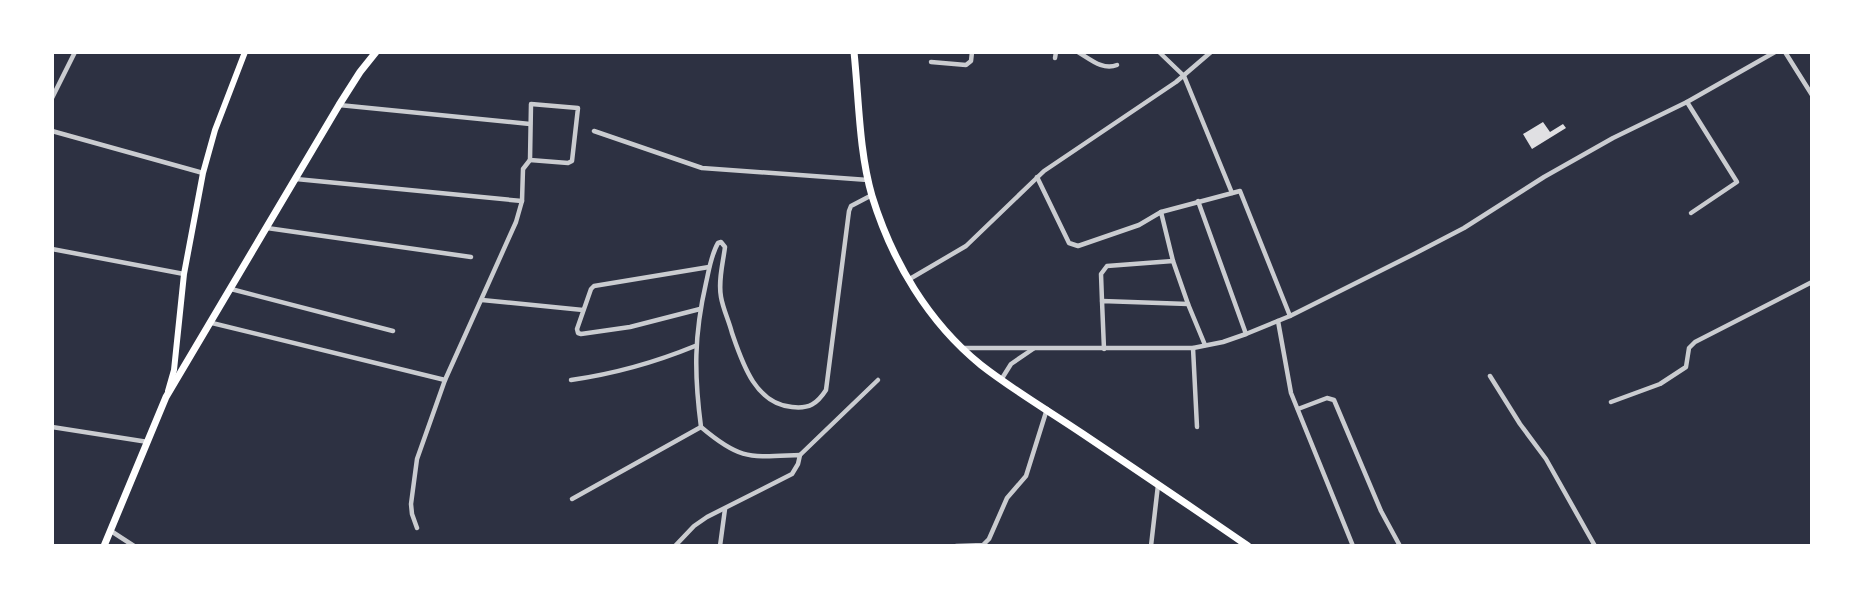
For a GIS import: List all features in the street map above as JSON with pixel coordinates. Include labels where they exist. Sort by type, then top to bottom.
[{"type":"highway","points":[[104,546],[166,397],[212,323],[339,105],[376,52]]},
{"type":"highway","points":[[854,52],[868,180],[872,195],[890,246],[908,280],[939,322],[962,348],[1001,380],[1248,546]]},
{"type":"main road","points":[[166,397],[174,370],[184,274],[203,173],[215,130],[245,52]]},
{"type":"street","points":[[52,98],[75,52]]},
{"type":"street","points":[[932,62],[966,64],[971,61],[972,52]]},
{"type":"street","points":[[1078,52],[1107,68],[1117,65]]},
{"type":"street","points":[[1159,52],[1184,75],[1232,193]]},
{"type":"street","points":[[908,280],[966,246],[1037,177],[1184,75],[1211,52]]},
{"type":"street","points":[[962,348],[1193,348],[1246,334],[1290,316],[1464,228],[1544,177],[1613,138],[1687,102],[1775,52]]},
{"type":"street","points":[[1785,52],[1812,95]]},
{"type":"street","points":[[1687,102],[1737,182],[1692,213]]},
{"type":"street","points":[[417,528],[411,514],[412,484],[417,459],[444,380],[516,222],[522,201],[522,173],[530,160],[531,104],[578,108],[572,161],[568,163],[530,160]]},
{"type":"street","points":[[339,105],[530,124]]},
{"type":"street","points":[[52,131],[203,173]]},
{"type":"street","points":[[594,131],[702,168],[868,180]]},
{"type":"street","points":[[1037,177],[1069,243],[1073,246],[1138,225],[1161,212],[1240,191],[1290,316]]},
{"type":"street","points":[[296,179],[522,201]]},
{"type":"street","points":[[800,455],[759,458],[746,456],[721,444],[701,427],[696,391],[695,346],[709,267],[715,247],[721,242],[725,247],[721,296],[744,366],[752,381],[773,401],[780,404],[802,408],[812,406],[820,400],[828,384],[847,216],[851,206],[872,195]]},
{"type":"street","points":[[1198,201],[1246,334]]},
{"type":"street","points":[[1161,212],[1173,261],[1205,345]]},
{"type":"street","points":[[267,228],[471,257]]},
{"type":"street","points":[[52,249],[184,274]]},
{"type":"street","points":[[1104,349],[1101,274],[1107,266],[1173,261]]},
{"type":"street","points":[[700,309],[630,327],[581,334],[577,329],[591,289],[598,284],[709,267]]},
{"type":"street","points":[[1611,402],[1660,384],[1682,370],[1688,363],[1688,351],[1692,344],[1812,282]]},
{"type":"street","points":[[231,289],[393,331]]},
{"type":"street","points":[[482,300],[583,310]]},
{"type":"street","points":[[1102,301],[1188,304]]},
{"type":"street","points":[[1278,321],[1291,393],[1353,546]]},
{"type":"street","points":[[212,323],[444,380]]},
{"type":"street","points":[[571,380],[598,376],[695,346]]},
{"type":"street","points":[[1193,348],[1197,427]]},
{"type":"street","points":[[1001,380],[1011,364],[1034,349]]},
{"type":"street","points":[[1490,376],[1520,424],[1546,459],[1586,526],[1595,546]]},
{"type":"street","points":[[675,546],[694,526],[792,474],[800,455],[878,380]]},
{"type":"street","points":[[1298,408],[1327,398],[1334,400],[1381,511],[1400,546]]},
{"type":"street","points":[[956,546],[982,545],[989,540],[1007,498],[1026,476],[1032,449],[1047,409]]},
{"type":"street","points":[[52,427],[148,442]]},
{"type":"street","points":[[572,499],[701,427]]},
{"type":"street","points":[[1151,546],[1158,485]]},
{"type":"street","points":[[720,546],[725,509]]},
{"type":"street","points":[[111,531],[134,546]]},
{"type":"building","points":[[1543,122],[1550,132],[1563,124],[1566,128],[1532,149],[1523,134]]}]
